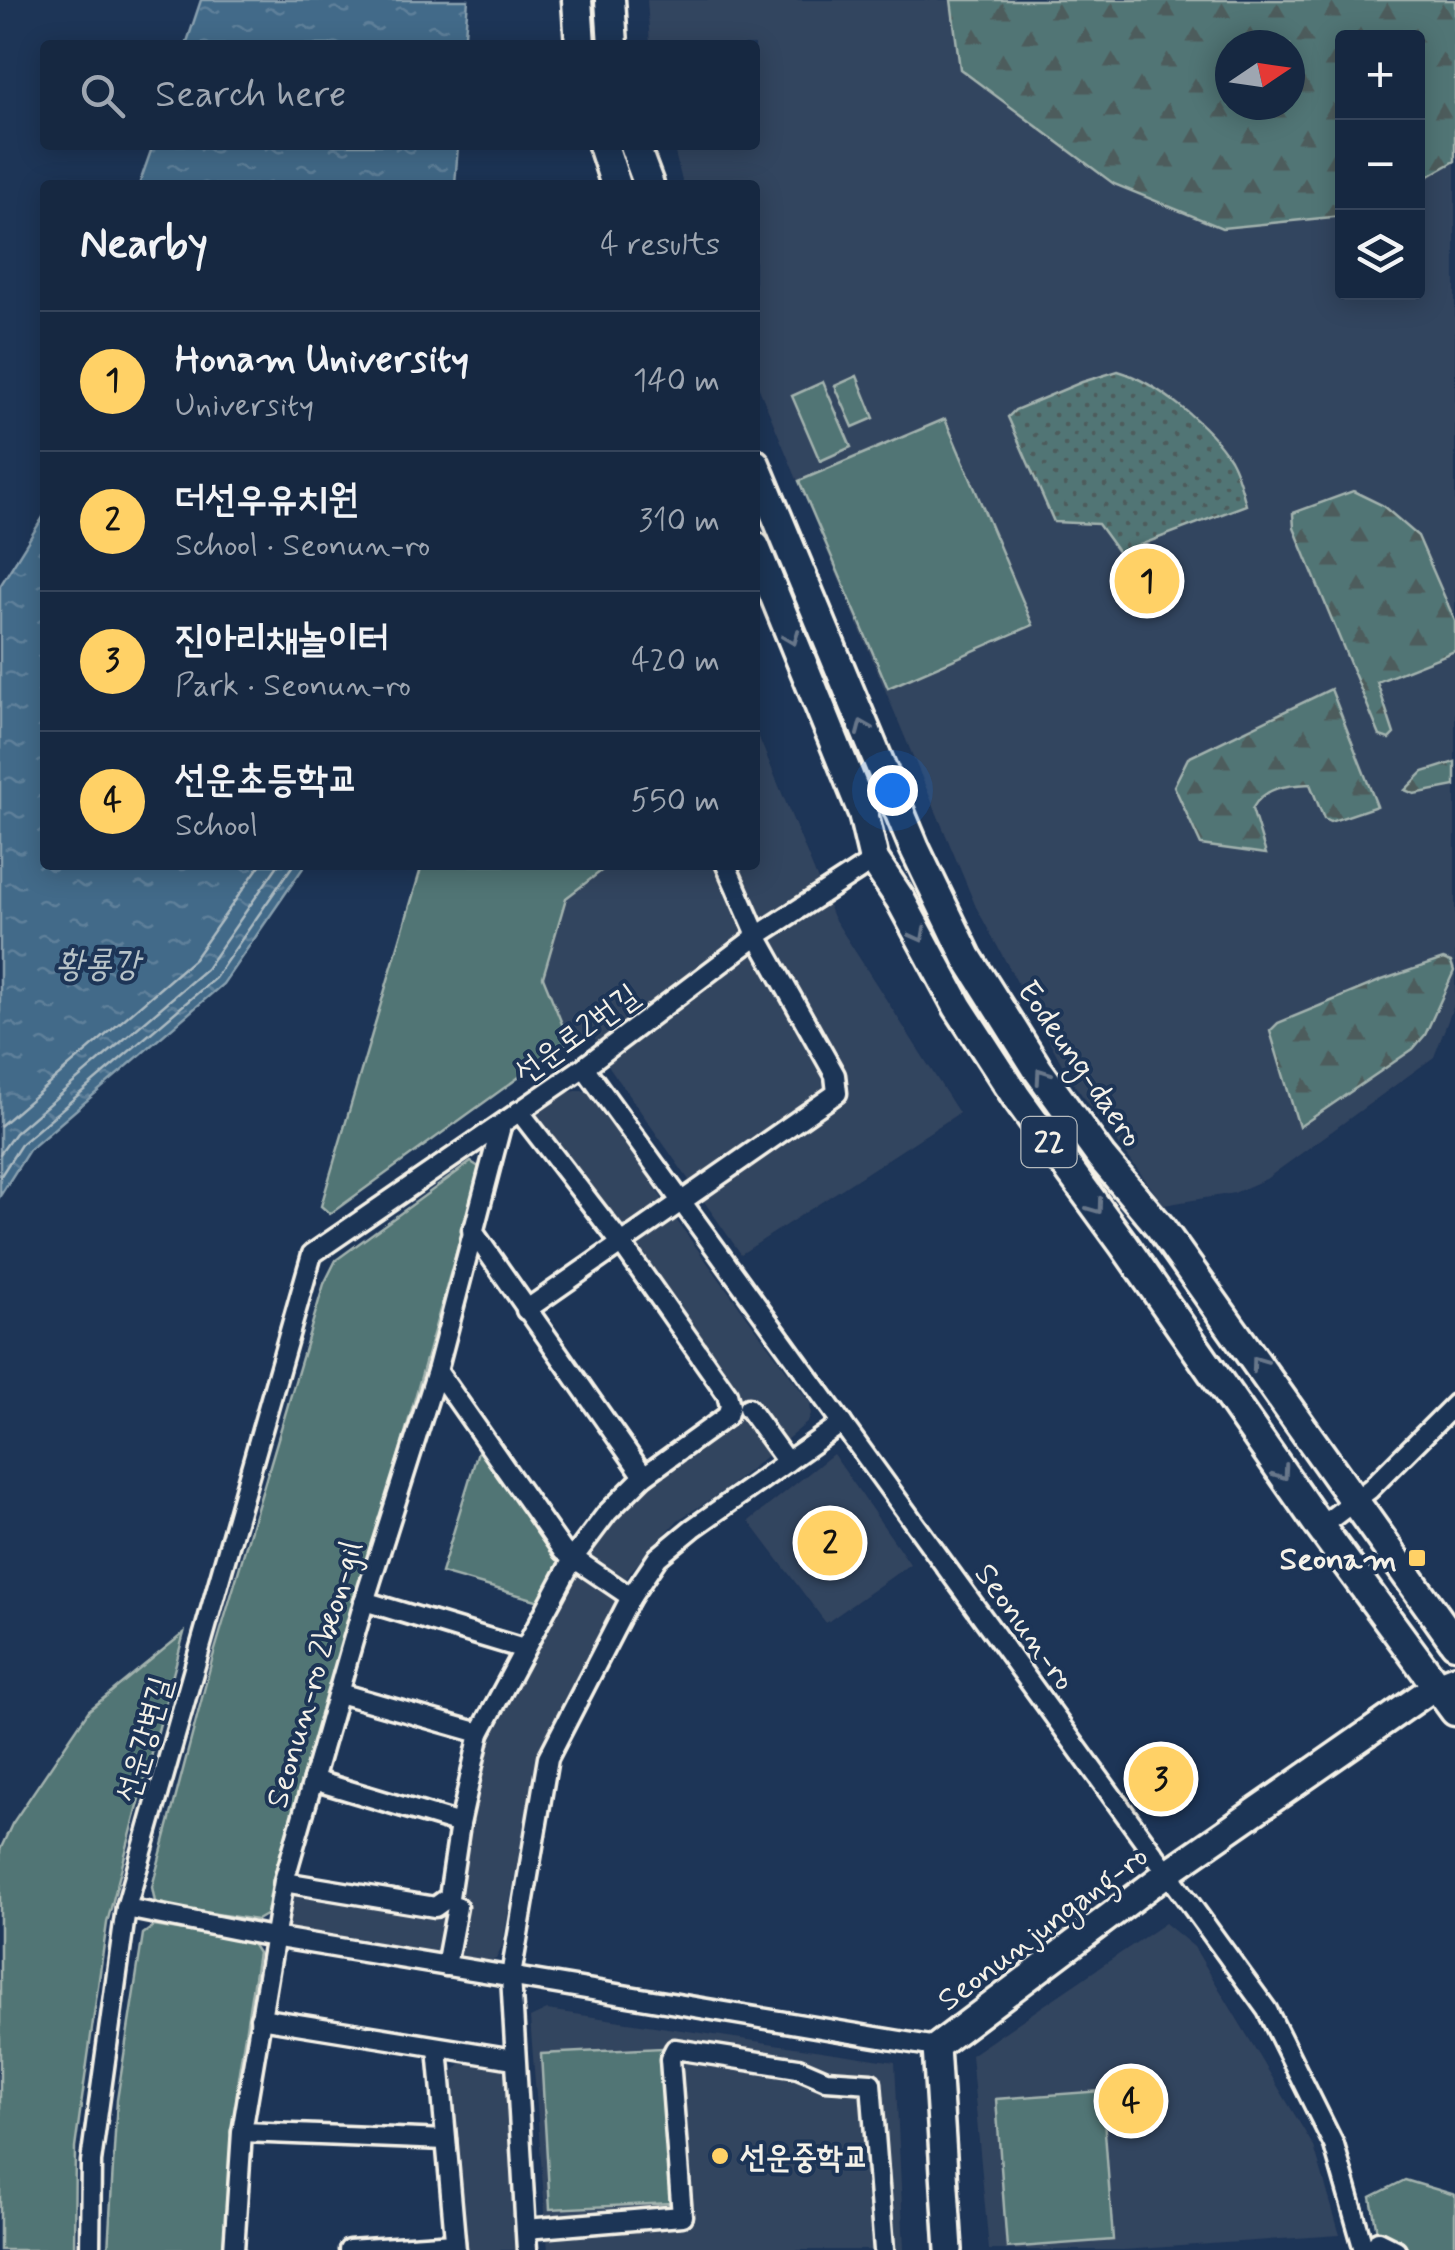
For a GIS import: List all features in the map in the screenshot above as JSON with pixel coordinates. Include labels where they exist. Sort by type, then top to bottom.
[{"type":"main road","points":[[577,0],[580,40]]},
{"type":"main road","points":[[610,0],[613,40]]},
{"type":"main road","points":[[604,150],[614,180]]},
{"type":"main road","points":[[636,150],[646,180]]},
{"type":"main road","name":"Eodeung-daero","points":[[760,476],[915,849],[967,958],[1038,1070],[1101,1157],[1160,1226],[1455,1643]]},
{"type":"main road","name":"22","points":[[760,559],[862,813],[874,860],[900,899],[958,1008],[1017,1098],[1320,1527],[1446,1682],[1455,1711]]},
{"type":"street","name":"선운로2번길","points":[[312,1254],[584,1067],[757,936],[874,860]]},
{"type":"street","points":[[526,1310],[833,1098],[838,1087],[835,1075],[757,936],[728,870]]},
{"type":"street","name":"Seonun-ro","points":[[584,1067],[1267,2010],[1334,2144],[1371,2246]]},
{"type":"street","points":[[284,1882],[435,1907],[449,1897],[480,1734],[574,1557],[607,1513],[644,1476],[727,1416],[727,1394],[620,1242],[520,1111]]},
{"type":"street","name":"Seonun-ro 2beon-gil","points":[[234,2250],[242,2132],[284,1882],[364,1601],[437,1371],[501,1126]]},
{"type":"street","points":[[472,1230],[644,1476]]},
{"type":"street","name":"선운강변길","points":[[90,2250],[91,2162],[126,1908],[312,1254]]},
{"type":"street","points":[[437,1371],[563,1551],[631,1596]]},
{"type":"street","points":[[1320,1527],[1356,1501],[1455,1404]]},
{"type":"street","points":[[748,1408],[787,1462]]},
{"type":"street","points":[[528,2250],[511,1976],[548,1758],[631,1596],[658,1557],[842,1423]]},
{"type":"street","points":[[364,1601],[524,1649]]},
{"type":"street","name":"Seonunjungang-ro","points":[[948,2250],[936,2047],[1167,1872],[1446,1682]]},
{"type":"street","points":[[338,1693],[480,1734]]},
{"type":"street","points":[[313,1780],[460,1824]]},
{"type":"street","points":[[446,1966],[457,1907]]},
{"type":"street","points":[[126,1908],[446,1966],[936,2047]]},
{"type":"street","points":[[260,2018],[514,2060]]},
{"type":"street","points":[[350,2250],[455,2246],[438,2048]]},
{"type":"street","points":[[526,2229],[682,2216],[670,2058],[675,2049],[798,2068],[826,2080],[871,2083],[884,2250]]},
{"type":"street","points":[[242,2132],[446,2140]]},
{"type":"street","points":[[1371,2246],[1396,2250]]},
{"type":"shaded area","points":[[647,0],[1391,0],[1455,24],[1455,1002],[1434,1057],[1266,1179],[1234,1193],[1164,1205],[1070,1079],[976,907],[760,391],[760,180],[682,180],[674,150],[760,150],[760,40],[650,40]]},
{"type":"shaded area","points":[[760,740],[833,917],[959,1113],[741,1254],[610,1068],[592,1033],[573,1046],[569,1041],[543,978],[566,898],[602,870],[760,870]]},
{"type":"shaded area","points":[[587,1091],[621,1136],[677,1221],[810,1403],[811,1415],[808,1422],[725,1490],[678,1520],[631,1571],[536,1758],[502,1947],[496,1959],[488,1962],[291,1931],[285,1919],[289,1898],[299,1891],[449,1911],[484,1741],[563,1588],[616,1511],[658,1475],[733,1422],[740,1411],[739,1393],[725,1372],[537,1120],[538,1110],[562,1094]]},
{"type":"shaded area","points":[[833,1454],[910,1564],[826,1623],[749,1521]]},
{"type":"shaded area","points":[[1165,1923],[1194,1947],[1314,2147],[1340,2235],[1123,2250],[989,2250],[971,2055]]},
{"type":"shaded area","name":"선운중학교","points":[[547,2010],[895,2062],[904,2250],[548,2250],[530,2018]]},
{"type":"shaded area","points":[[492,2058],[505,2070],[517,2250],[460,2250],[450,2075],[463,2060]]},
{"type":"green space","points":[[951,0],[1455,0],[1455,161],[1425,178],[1425,30],[1335,30],[1335,217],[1222,228],[1114,184],[960,69]]},
{"type":"green space","points":[[1118,371],[1165,395],[1209,432],[1233,464],[1246,505],[1119,553],[1098,524],[1054,522],[1008,417],[1015,410]]},
{"type":"green space","points":[[857,376],[874,418],[853,427],[835,386]]},
{"type":"green space","points":[[823,382],[851,447],[820,461],[792,396]]},
{"type":"green space","points":[[945,419],[1033,625],[888,688],[799,481]]},
{"type":"green space","points":[[1353,491],[1382,505],[1418,536],[1455,621],[1455,651],[1377,682],[1394,734],[1389,739],[1380,736],[1294,528],[1293,513]]},
{"type":"green space","points":[[1331,689],[1377,806],[1330,822],[1324,819],[1310,784],[1284,787],[1263,796],[1252,809],[1266,854],[1201,845],[1174,786],[1188,758]]},
{"type":"green space","points":[[1455,762],[1455,786],[1414,794],[1405,790],[1423,772]]},
{"type":"green space","points":[[421,870],[602,870],[566,898],[543,977],[569,1041],[330,1214],[321,1206]]},
{"type":"green space","points":[[1443,959],[1451,962],[1454,971],[1425,1035],[1413,1049],[1299,1127],[1270,1031],[1278,1023]]},
{"type":"green space","points":[[471,1162],[479,1167],[470,1204],[269,1913],[257,1920],[163,1906],[155,1902],[152,1887],[212,1660],[324,1284],[336,1260]]},
{"type":"green space","points":[[479,1448],[560,1559],[540,1601],[441,1573]]},
{"type":"green space","points":[[184,1633],[107,1923],[75,2148],[74,2250],[0,2250],[0,1850],[12,1824],[89,1710]]},
{"type":"green space","points":[[154,1926],[251,1942],[258,1953],[238,2078],[227,2250],[108,2250],[117,2100],[143,1934]]},
{"type":"green space","points":[[662,2048],[671,2203],[550,2209],[541,2054]]},
{"type":"green space","points":[[1102,2091],[1113,2240],[1007,2248],[996,2099]]},
{"type":"green space","points":[[1405,2180],[1455,2195],[1455,2250],[1380,2250],[1371,2197]]},
{"type":"water","points":[[201,0],[468,0],[464,40],[188,40]]},
{"type":"water","points":[[151,150],[458,150],[455,180],[141,180]]},
{"type":"water","name":"황룡강","points":[[40,522],[40,870],[302,870],[223,984],[29,1150],[0,1196],[0,586]]},
{"type":"place","name":"Honam University","points":[[1147,581]]},
{"type":"place","name":"더선우유치원","points":[[830,1543]]},
{"type":"place","name":"Seonam","points":[[1417,1558]]},
{"type":"place","name":"진아리채놀이터","points":[[1161,1779]]},
{"type":"place","name":"선운초등학교","points":[[1131,2101]]},
{"type":"place","name":"선운중학교","points":[[720,2156]]}]
